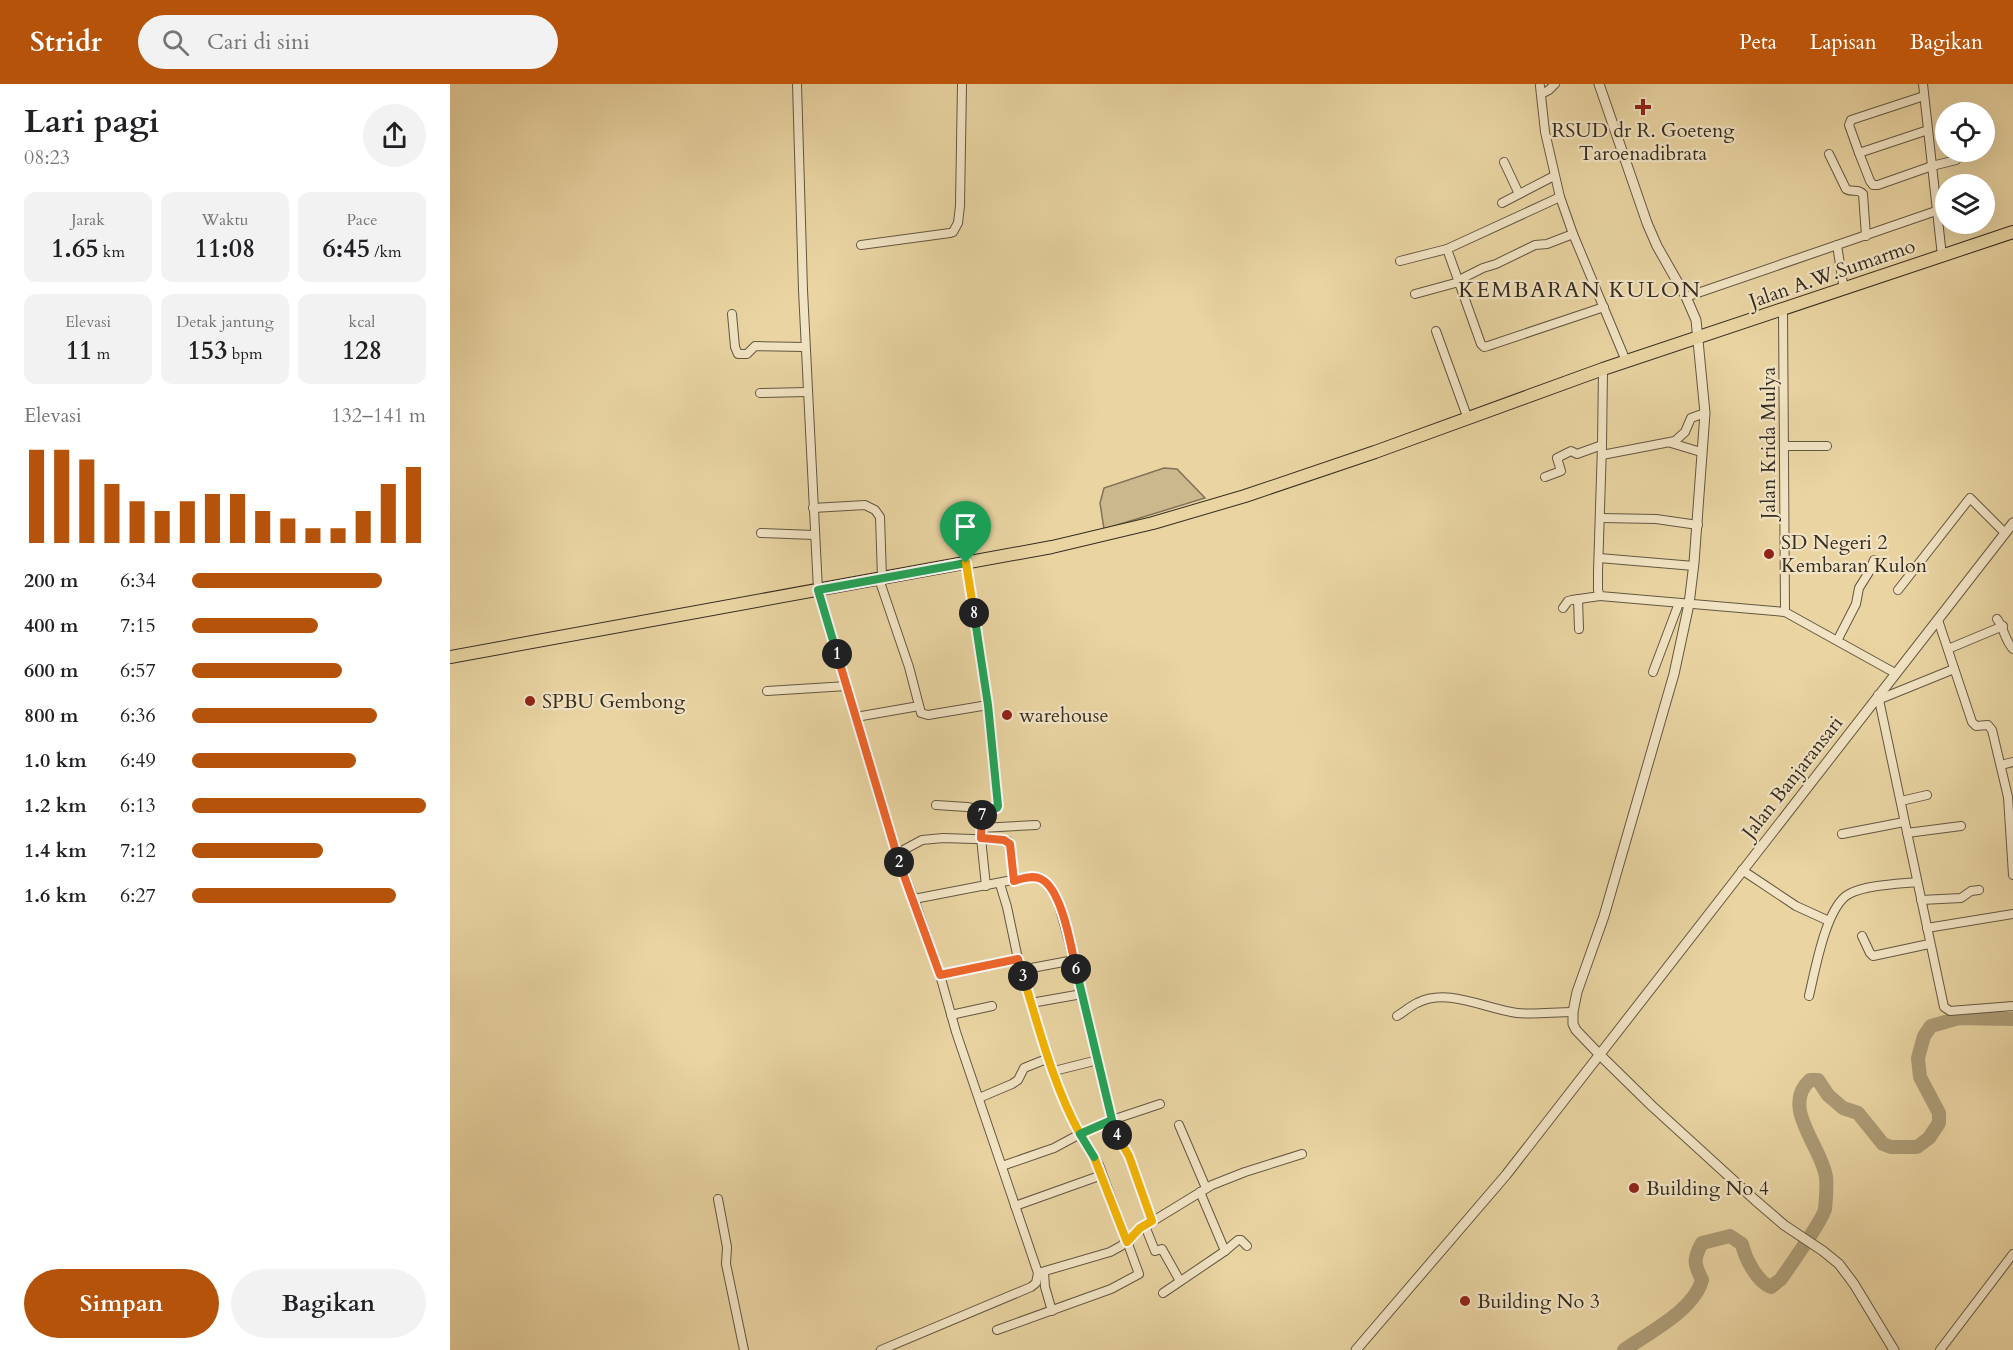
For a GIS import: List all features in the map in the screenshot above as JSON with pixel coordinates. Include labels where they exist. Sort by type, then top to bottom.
[{"type":"main road","name":"Jalan A.W.Sumarmo","points":[[450,657],[1052,547],[1153,523],[1245,496],[1626,361],[2013,232]]},
{"type":"street","points":[[797,84],[805,347],[818,590],[896,854],[940,975],[951,1015],[1041,1272],[1052,1311]]},
{"type":"street","points":[[861,245],[951,233],[955,229],[960,206],[962,84]]},
{"type":"street","points":[[1555,84],[1550,90],[1540,90],[1545,132],[1554,176],[1573,234],[1626,361]]},
{"type":"street","points":[[1599,84],[1647,223],[1696,320],[1705,413],[1694,566],[1684,603],[1674,674],[1604,916],[1577,992],[1573,1012],[1574,1024],[1599,1054],[1755,1200],[1784,1225],[1831,1256],[1847,1274],[1894,1350]]},
{"type":"street","points":[[1923,84],[1935,200]]},
{"type":"street","points":[[1924,96],[1849,121],[1849,127],[1873,185],[1948,162]]},
{"type":"street","points":[[1859,153],[1928,130]]},
{"type":"street","points":[[1829,154],[1846,189],[1863,194],[1866,236]]},
{"type":"street","points":[[1504,162],[1519,194]]},
{"type":"street","points":[[1502,203],[1554,176]]},
{"type":"street","points":[[1400,261],[1447,249],[1560,197]]},
{"type":"street","points":[[1686,297],[1935,211]]},
{"type":"street","points":[[1415,294],[1459,281],[1535,245],[1547,244],[1573,234]]},
{"type":"street","points":[[1939,234],[1942,256]]},
{"type":"street","points":[[1837,245],[1844,290]]},
{"type":"street","points":[[1447,249],[1484,347],[1604,308]]},
{"type":"street","name":"Jalan Krida Mulya","points":[[1783,310],[1785,612]]},
{"type":"street","points":[[732,315],[735,347],[738,354],[747,354],[755,346],[805,347]]},
{"type":"street","points":[[1436,331],[1468,418]]},
{"type":"street","points":[[1600,596],[1598,590],[1603,369]]},
{"type":"street","points":[[760,393],[807,392]]},
{"type":"street","points":[[1602,455],[1670,443],[1680,438],[1691,418],[1705,413]]},
{"type":"street","points":[[1670,443],[1701,452]]},
{"type":"street","points":[[1545,477],[1561,471],[1557,458],[1571,451],[1577,454],[1602,445]]},
{"type":"street","points":[[1785,446],[1827,446]]},
{"type":"street","points":[[1898,590],[1970,498],[2005,533]]},
{"type":"street","points":[[813,508],[865,505],[876,510],[880,517],[880,579],[909,667],[921,713],[928,715],[988,705]]},
{"type":"street","points":[[1601,518],[1656,519],[1698,525]]},
{"type":"street","name":"Jalan Banjaransari","points":[[1356,1350],[1506,1175],[2013,523]]},
{"type":"street","points":[[762,533],[814,535]]},
{"type":"street","points":[[1599,558],[1694,566]]},
{"type":"street","points":[[1838,639],[1856,604],[1859,588],[1874,560]]},
{"type":"street","points":[[936,805],[982,810],[998,806],[988,705],[966,563]]},
{"type":"street","points":[[1563,608],[1568,601],[1600,596],[1785,612],[1838,639],[1895,673]]},
{"type":"street","points":[[1578,599],[1579,629]]},
{"type":"street","points":[[1653,672],[1684,603]]},
{"type":"street","points":[[1938,620],[1972,722],[1976,726],[1988,725],[1991,728],[2010,812],[2013,875]]},
{"type":"street","points":[[1948,650],[2000,622],[2013,649]]},
{"type":"street","points":[[1954,669],[1879,697],[1929,944],[1945,1009],[1950,1011],[2013,1006]]},
{"type":"street","points":[[767,691],[847,686]]},
{"type":"street","points":[[856,717],[919,706]]},
{"type":"street","points":[[2001,765],[2013,762]]},
{"type":"street","points":[[1901,801],[1927,795]]},
{"type":"street","points":[[982,810],[981,838],[986,886]]},
{"type":"street","points":[[1842,834],[1904,822]]},
{"type":"street","points":[[981,828],[1036,825]]},
{"type":"street","points":[[1907,833],[1961,826]]},
{"type":"street","points":[[896,854],[922,840],[943,838],[1004,840],[1010,844],[1014,881]]},
{"type":"street","points":[[1742,870],[1796,906],[1829,921]]},
{"type":"street","points":[[914,899],[1036,877],[1050,885],[1057,898],[1074,960],[1111,1120],[1129,1156],[1155,1251],[1162,1249],[1180,1281]]},
{"type":"street","points":[[1809,996],[1829,921],[1839,902],[1851,893],[1917,882]]},
{"type":"street","points":[[998,1330],[1111,1289],[1138,1276],[1139,1270],[1102,1175],[1070,1116],[1049,1058],[1021,970],[1000,884]]},
{"type":"street","points":[[1921,900],[1962,898],[1971,891],[1978,890]]},
{"type":"street","points":[[1927,928],[2013,914]]},
{"type":"street","points":[[1862,936],[1869,953],[1873,956],[1929,944]]},
{"type":"street","points":[[940,975],[1018,959]]},
{"type":"street","points":[[1021,970],[1074,960]]},
{"type":"street","points":[[1031,1004],[1082,994]]},
{"type":"street","points":[[1398,1016],[1416,1003],[1438,998],[1458,999],[1496,1010],[1520,1013],[1573,1012]]},
{"type":"street","points":[[951,1015],[992,1006]]},
{"type":"street","points":[[979,1098],[1012,1084],[1018,1080],[1024,1068],[1049,1058]]},
{"type":"street","points":[[1054,1071],[1098,1060]]},
{"type":"street","points":[[1002,1166],[1054,1148],[1111,1120],[1160,1104]]},
{"type":"street","points":[[1179,1125],[1225,1251]]},
{"type":"street","points":[[881,1350],[1030,1287],[1036,1283],[1041,1272],[1110,1252],[1127,1242],[1149,1223],[1203,1190],[1245,1172],[1302,1154]]},
{"type":"street","points":[[1016,1206],[1102,1175]]},
{"type":"street","points":[[718,1199],[727,1247],[726,1264],[744,1350]]},
{"type":"street","points":[[1163,1293],[1239,1240],[1247,1246]]},
{"type":"street","points":[[1940,1350],[2013,1254]]},
{"type":"shaded area","points":[[1164,468],[1177,469],[1205,498],[1104,529],[1100,503],[1104,488]]},
{"type":"waterway","points":[[1624,1350],[1670,1320],[1690,1301],[1702,1280],[1696,1262],[1702,1243],[1730,1236],[1742,1244],[1752,1269],[1761,1280],[1771,1287],[1781,1279],[1825,1209],[1826,1177],[1823,1165],[1805,1127],[1799,1102],[1802,1091],[1810,1080],[1818,1080],[1828,1095],[1843,1108],[1858,1113],[1883,1144],[1891,1147],[1917,1147],[1929,1138],[1939,1123],[1939,1113],[1920,1077],[1918,1058],[1924,1036],[1931,1026],[1959,1018],[2013,1019]]},
{"type":"place","name":"RSUD dr R. Goeteng Taroenadibrata","points":[[1643,107]]},
{"type":"place","name":"SD Negeri 2 Kembaran Kulon","points":[[1769,554]]},
{"type":"place","name":"SPBU Gembong","points":[[530,701]]},
{"type":"place","name":"warehouse","points":[[1007,715]]},
{"type":"place","name":"Building No 4","points":[[1634,1188]]},
{"type":"place","name":"Building No 3","points":[[1465,1301]]},
{"type":"district","name":"KEMBARAN KULON","points":[[1580,289]]},
{"type":"route","points":[[966,563],[818,590],[896,854],[940,975],[1018,959],[1054,1071],[1070,1116],[1080,1134],[1110,1121],[1129,1156],[1152,1221],[1140,1228],[1127,1242],[1098,1166],[1080,1134],[1112,1120],[1057,898],[1050,885],[1042,879],[1028,877],[1014,881],[1008,841],[981,838],[982,810],[998,807],[998,789],[988,705],[966,563]]}]
